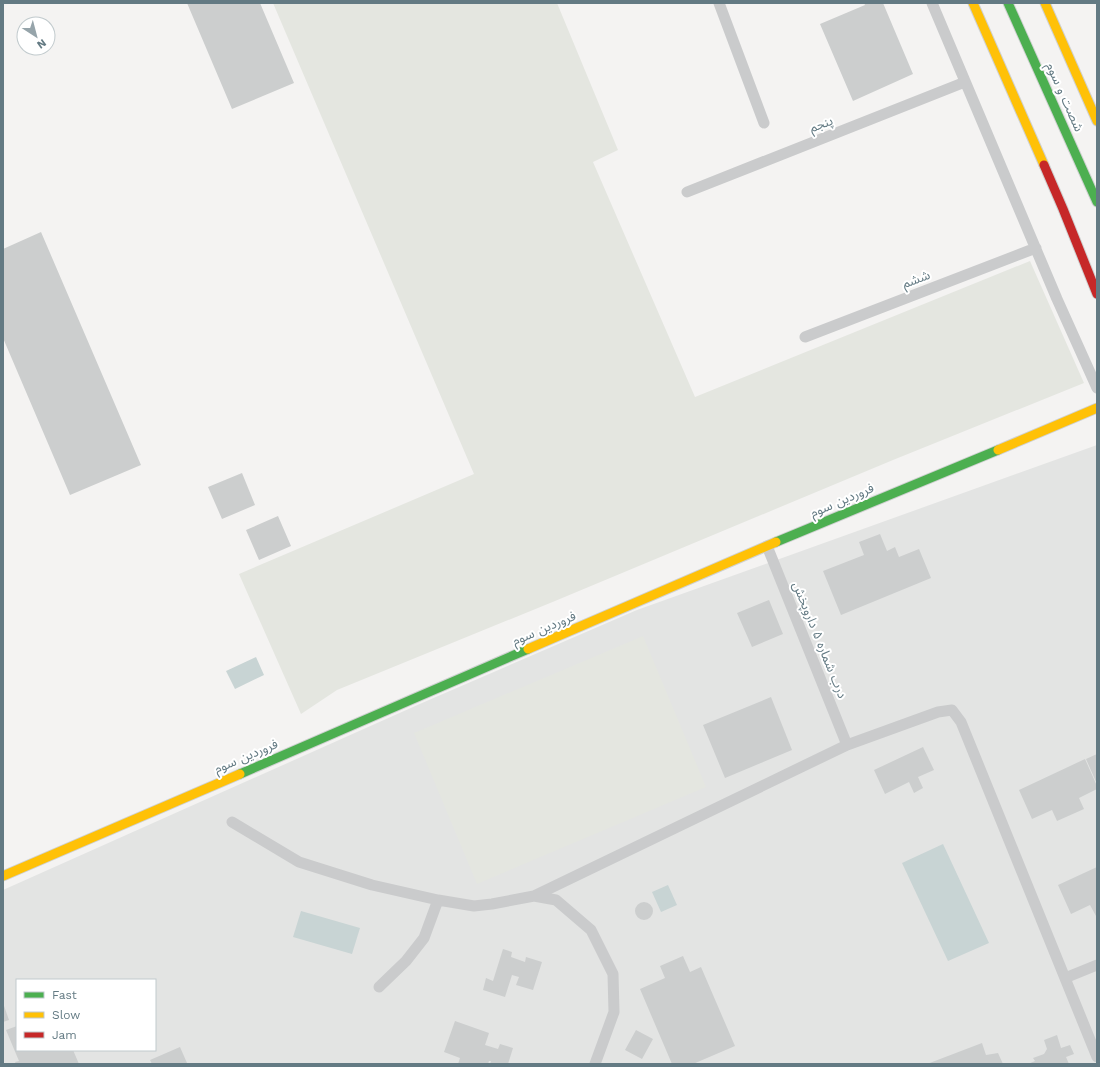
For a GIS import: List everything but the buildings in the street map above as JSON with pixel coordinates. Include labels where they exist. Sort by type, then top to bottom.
[{"type":"street","points":[[972,3],[1063,209],[1097,294]]},
{"type":"street","name":"شصت و سوم","points":[[1008,3],[1097,202]]},
{"type":"street","points":[[1045,3],[1097,121]]},
{"type":"street","name":"فروردین سوم","points":[[3,876],[767,546],[1097,408]]},
{"type":"lane","points":[[719,3],[764,123]]},
{"type":"lane","points":[[932,3],[1097,388]]},
{"type":"lane","name":"پنجم","points":[[687,192],[965,82]]},
{"type":"lane","name":"ششم","points":[[806,337],[1036,248]]},
{"type":"lane","name":"درب شماره ۵ داروپخش","points":[[767,546],[847,745]]},
{"type":"lane","points":[[232,822],[299,862],[372,886],[474,906],[492,904],[534,896],[847,745],[938,712],[952,710],[961,722],[1097,1057]]},
{"type":"lane","points":[[534,896],[556,900],[591,930],[613,974],[614,1012],[595,1064]]},
{"type":"lane","points":[[379,987],[406,961],[424,938],[438,900]]},
{"type":"lane","points":[[1065,978],[1097,965]]},
{"type":"shaded area","points":[[273,3],[557,3],[618,150],[593,162],[695,397],[1030,261],[1084,383],[893,460],[337,690],[301,714],[239,574],[474,474]]},
{"type":"shaded area","points":[[1097,445],[1097,1064],[3,1064],[3,890],[422,703],[637,610]]},
{"type":"shaded area","points":[[643,636],[706,787],[477,884],[414,733]]},
{"type":"shaded area","points":[[256,657],[264,675],[235,689],[226,671]]},
{"type":"shaded area","points":[[943,844],[989,943],[948,961],[902,863]]},
{"type":"shaded area","points":[[668,885],[677,905],[661,912],[652,892]]},
{"type":"shaded area","points":[[301,911],[360,928],[352,954],[293,937]]},
{"type":"traffic: fast","points":[[1008,3],[1097,202]]},
{"type":"traffic: fast","points":[[776,542],[998,450]]},
{"type":"traffic: fast","points":[[240,774],[528,649]]},
{"type":"traffic: slow","points":[[973,3],[1044,165]]},
{"type":"traffic: slow","points":[[1045,3],[1097,121]]},
{"type":"traffic: slow","points":[[998,450],[1097,408]]},
{"type":"traffic: slow","points":[[528,649],[776,542]]},
{"type":"traffic: slow","points":[[3,876],[240,774]]},
{"type":"traffic: jam","points":[[1044,165],[1097,294]]}]
